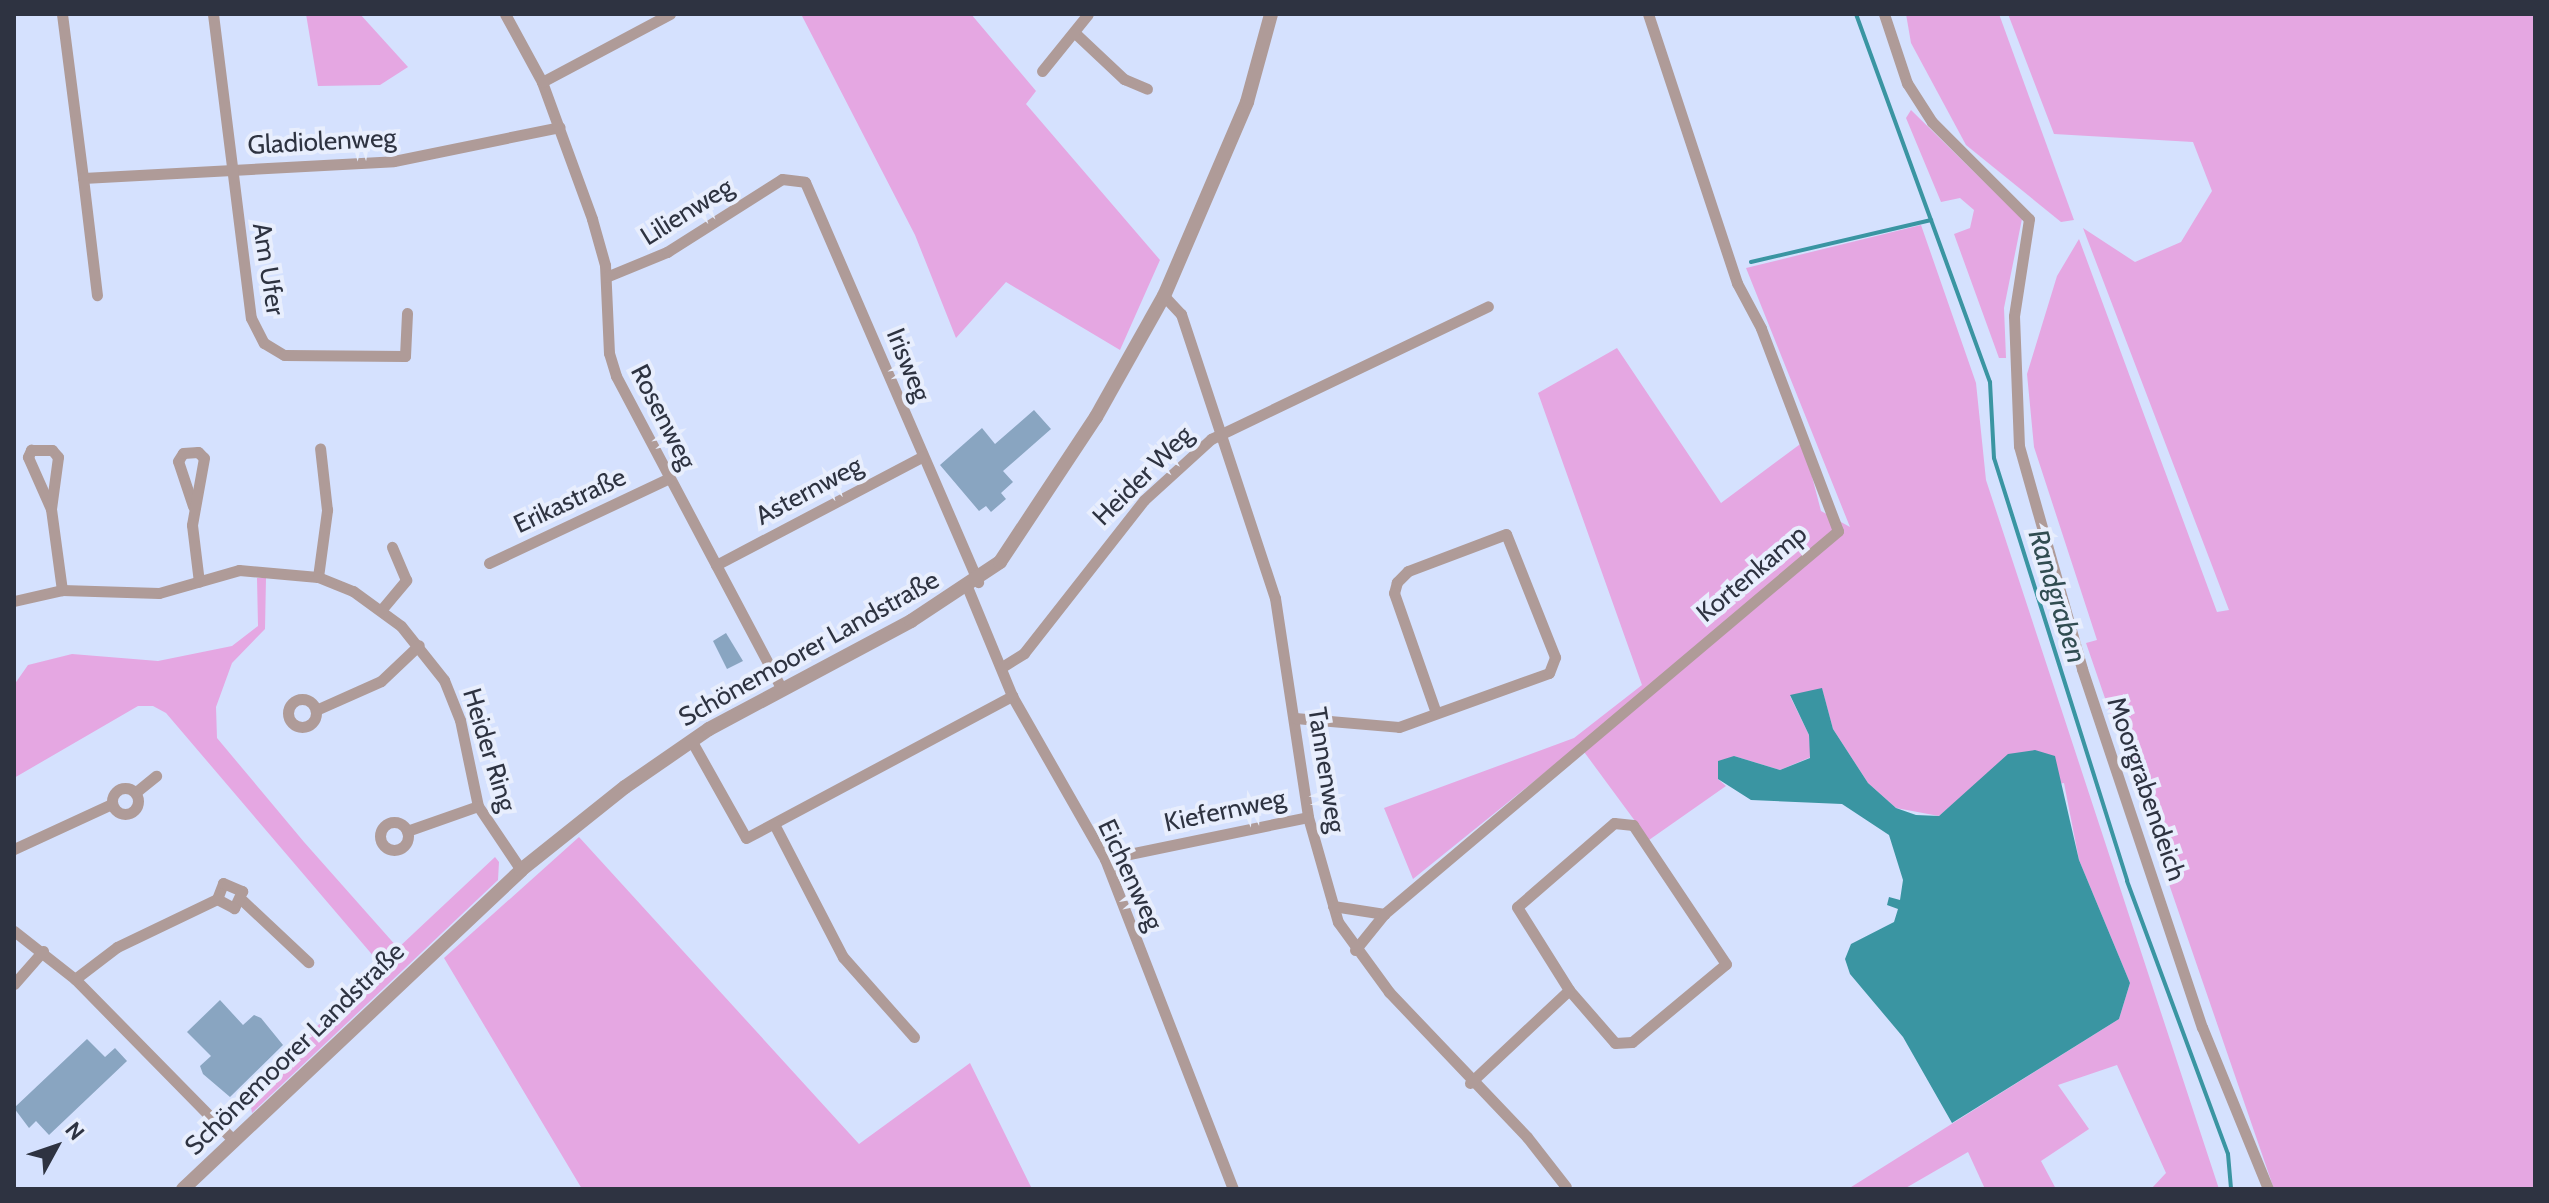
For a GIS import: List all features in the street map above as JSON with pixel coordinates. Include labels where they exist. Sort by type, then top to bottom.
[{"type":"street","points":[[62,14],[97,295]]},
{"type":"street","name":"Am Ufer","points":[[213,14],[251,318],[264,343],[284,355],[405,356],[407,313]]},
{"type":"street","name":"Rosenweg","points":[[505,14],[542,82],[560,127],[606,277],[610,361],[782,690]]},
{"type":"street","points":[[542,82],[670,14]]},
{"type":"street","points":[[1042,71],[1076,34],[1088,14]]},
{"type":"street","name":"Schönemoorer Landstraße","points":[[183,1189],[521,870],[691,740],[973,586],[1016,542],[1164,296],[1247,102],[1271,14]]},
{"type":"street","name":"Kortenkamp","points":[[1355,950],[1384,914],[1838,531],[1761,328],[1737,283],[1648,14]]},
{"type":"street","name":"Moorgrabendeich","points":[[1884,14],[1907,83],[1932,122],[2029,219],[2014,316],[2019,446],[2082,669],[2202,1027],[2268,1189]]},
{"type":"street","points":[[1076,34],[1124,79],[1147,89]]},
{"type":"street","name":"Gladiolenweg","points":[[83,178],[394,161],[560,127]]},
{"type":"street","name":"Lilienweg","points":[[606,277],[660,256],[787,177]]},
{"type":"street","name":"Irisweg","points":[[787,177],[800,178],[809,189],[973,586]]},
{"type":"street","name":"Tannenweg","points":[[1164,296],[1181,314],[1275,598],[1308,817],[1333,906],[1355,950],[1470,1083],[1527,1137],[1566,1187]]},
{"type":"street","name":"Heider Weg","points":[[1002,667],[1024,653],[1144,500],[1220,433],[1488,306]]},
{"type":"street","points":[[51,509],[28,457],[37,448],[58,457],[51,509],[62,590]]},
{"type":"street","points":[[318,577],[327,510],[320,448]]},
{"type":"street","name":"Asternweg","points":[[716,565],[922,457]]},
{"type":"street","name":"Erikastraße","points":[[489,563],[670,478]]},
{"type":"street","points":[[193,506],[199,582]]},
{"type":"street","points":[[1295,718],[1399,727],[1435,710],[1553,669],[1555,657],[1506,534],[1423,565],[1397,582],[1394,593],[1435,710]]},
{"type":"street","points":[[382,609],[406,580],[392,547]]},
{"type":"street","name":"Heider Ring","points":[[14,601],[62,590],[144,594],[239,570],[318,577],[382,609],[419,645],[454,699],[478,806],[521,870]]},
{"type":"street","name":"Eichenweg","points":[[973,586],[1012,696],[1105,859],[1233,1189]]},
{"type":"street","points":[[316,710],[381,681],[419,645]]},
{"type":"street","points":[[691,740],[746,838],[1012,696]]},
{"type":"street","points":[[112,804],[121,814],[133,812],[136,792],[156,776]]},
{"type":"street","points":[[14,849],[112,804],[119,789],[136,792]]},
{"type":"street","points":[[407,831],[478,806]]},
{"type":"street","name":"Kiefernweg","points":[[1105,859],[1308,817]]},
{"type":"street","points":[[1614,823],[1633,825],[1726,964],[1632,1042],[1615,1043],[1569,990],[1517,907],[1614,823]]},
{"type":"street","points":[[774,824],[843,957],[914,1037]]},
{"type":"street","points":[[75,979],[117,947],[217,899],[227,882],[240,887],[242,900],[308,962]]},
{"type":"street","points":[[217,899],[229,909],[242,900]]},
{"type":"street","points":[[1333,906],[1384,914]]},
{"type":"street","points":[[14,931],[75,979],[234,1141]]},
{"type":"street","points":[[14,984],[43,951]]},
{"type":"street","points":[[1470,1083],[1569,990]]},
{"type":"shaded area","points":[[306,14],[360,14],[408,67],[380,85],[318,86]]},
{"type":"shaded area","points":[[801,14],[971,14],[1036,91],[1026,104],[1160,260],[1120,350],[1006,282],[956,338],[915,235]]},
{"type":"shaded area","points":[[1906,14],[1999,14],[2074,220],[2061,222],[1966,145],[1911,43]]},
{"type":"shaded area","points":[[2008,14],[2535,14],[2535,1189],[2274,1189],[2086,643],[2097,640],[2034,447],[2027,374],[2057,276],[2079,239],[2217,612],[2229,610],[2083,228],[2135,262],[2181,242],[2212,191],[2193,142],[2054,134]]},
{"type":"shaded area","points":[[1911,110],[2022,219],[2004,308],[2006,358],[1999,358],[1954,234],[1970,228],[1974,210],[1960,198],[1941,202],[1906,118]]},
{"type":"shaded area","points":[[1921,225],[1976,383],[1986,480],[2219,1189],[2151,1189],[2166,1173],[2117,1065],[2058,1085],[2089,1129],[2041,1161],[2056,1189],[1985,1189],[1968,1152],[1904,1189],[1848,1189],[2119,1019],[2130,983],[2079,860],[2064,783],[1960,798],[1939,816],[1896,808],[1868,783],[1833,729],[1822,689],[1790,696],[1809,735],[1811,757],[1780,770],[1734,756],[1718,779],[1726,786],[1649,840],[1579,745],[1413,879],[1384,808],[1574,738],[1642,685],[1538,393],[1617,348],[1721,503],[1803,442],[1821,511],[1850,527],[1746,268]]},
{"type":"shaded area","points":[[257,578],[266,578],[265,629],[232,663],[216,707],[217,738],[304,842],[398,948],[495,857],[499,862],[498,880],[252,1113],[250,1102],[265,1076],[381,965],[166,713],[153,706],[138,706],[14,778],[14,685],[28,665],[72,654],[158,661],[232,646],[258,626]]},
{"type":"shaded area","points":[[1822,688],[1833,729],[1868,783],[1896,808],[1916,815],[1939,816],[2008,754],[2035,750],[2055,756],[2079,860],[2130,983],[2119,1019],[1952,1123],[1903,1037],[1850,974],[1845,959],[1851,944],[1894,922],[1898,909],[1887,905],[1889,897],[1900,900],[1903,880],[1889,835],[1842,804],[1751,800],[1718,779],[1718,761],[1734,756],[1780,770],[1810,758],[1809,735],[1790,695]]},
{"type":"shaded area","points":[[579,837],[859,1144],[970,1063],[1032,1189],[582,1189],[444,958]]},
{"type":"building","points":[[1034,410],[1051,429],[1003,471],[1013,482],[1001,493],[1006,499],[991,512],[986,506],[979,511],[940,465],[982,428],[995,444]]},
{"type":"building","points":[[726,633],[743,661],[727,669],[713,641]]},
{"type":"building","points":[[220,1000],[243,1025],[254,1015],[261,1018],[283,1045],[230,1097],[203,1074],[200,1066],[211,1056],[187,1032]]},
{"type":"building","points":[[87,1039],[105,1057],[115,1048],[127,1061],[49,1135],[36,1121],[29,1128],[14,1108]]},
{"type":"waterway","name":"Randgraben","points":[[1856,14],[1990,382],[1994,458],[2127,881],[2228,1154],[2231,1189]]},
{"type":"waterway","points":[[1751,262],[1931,220]]}]
